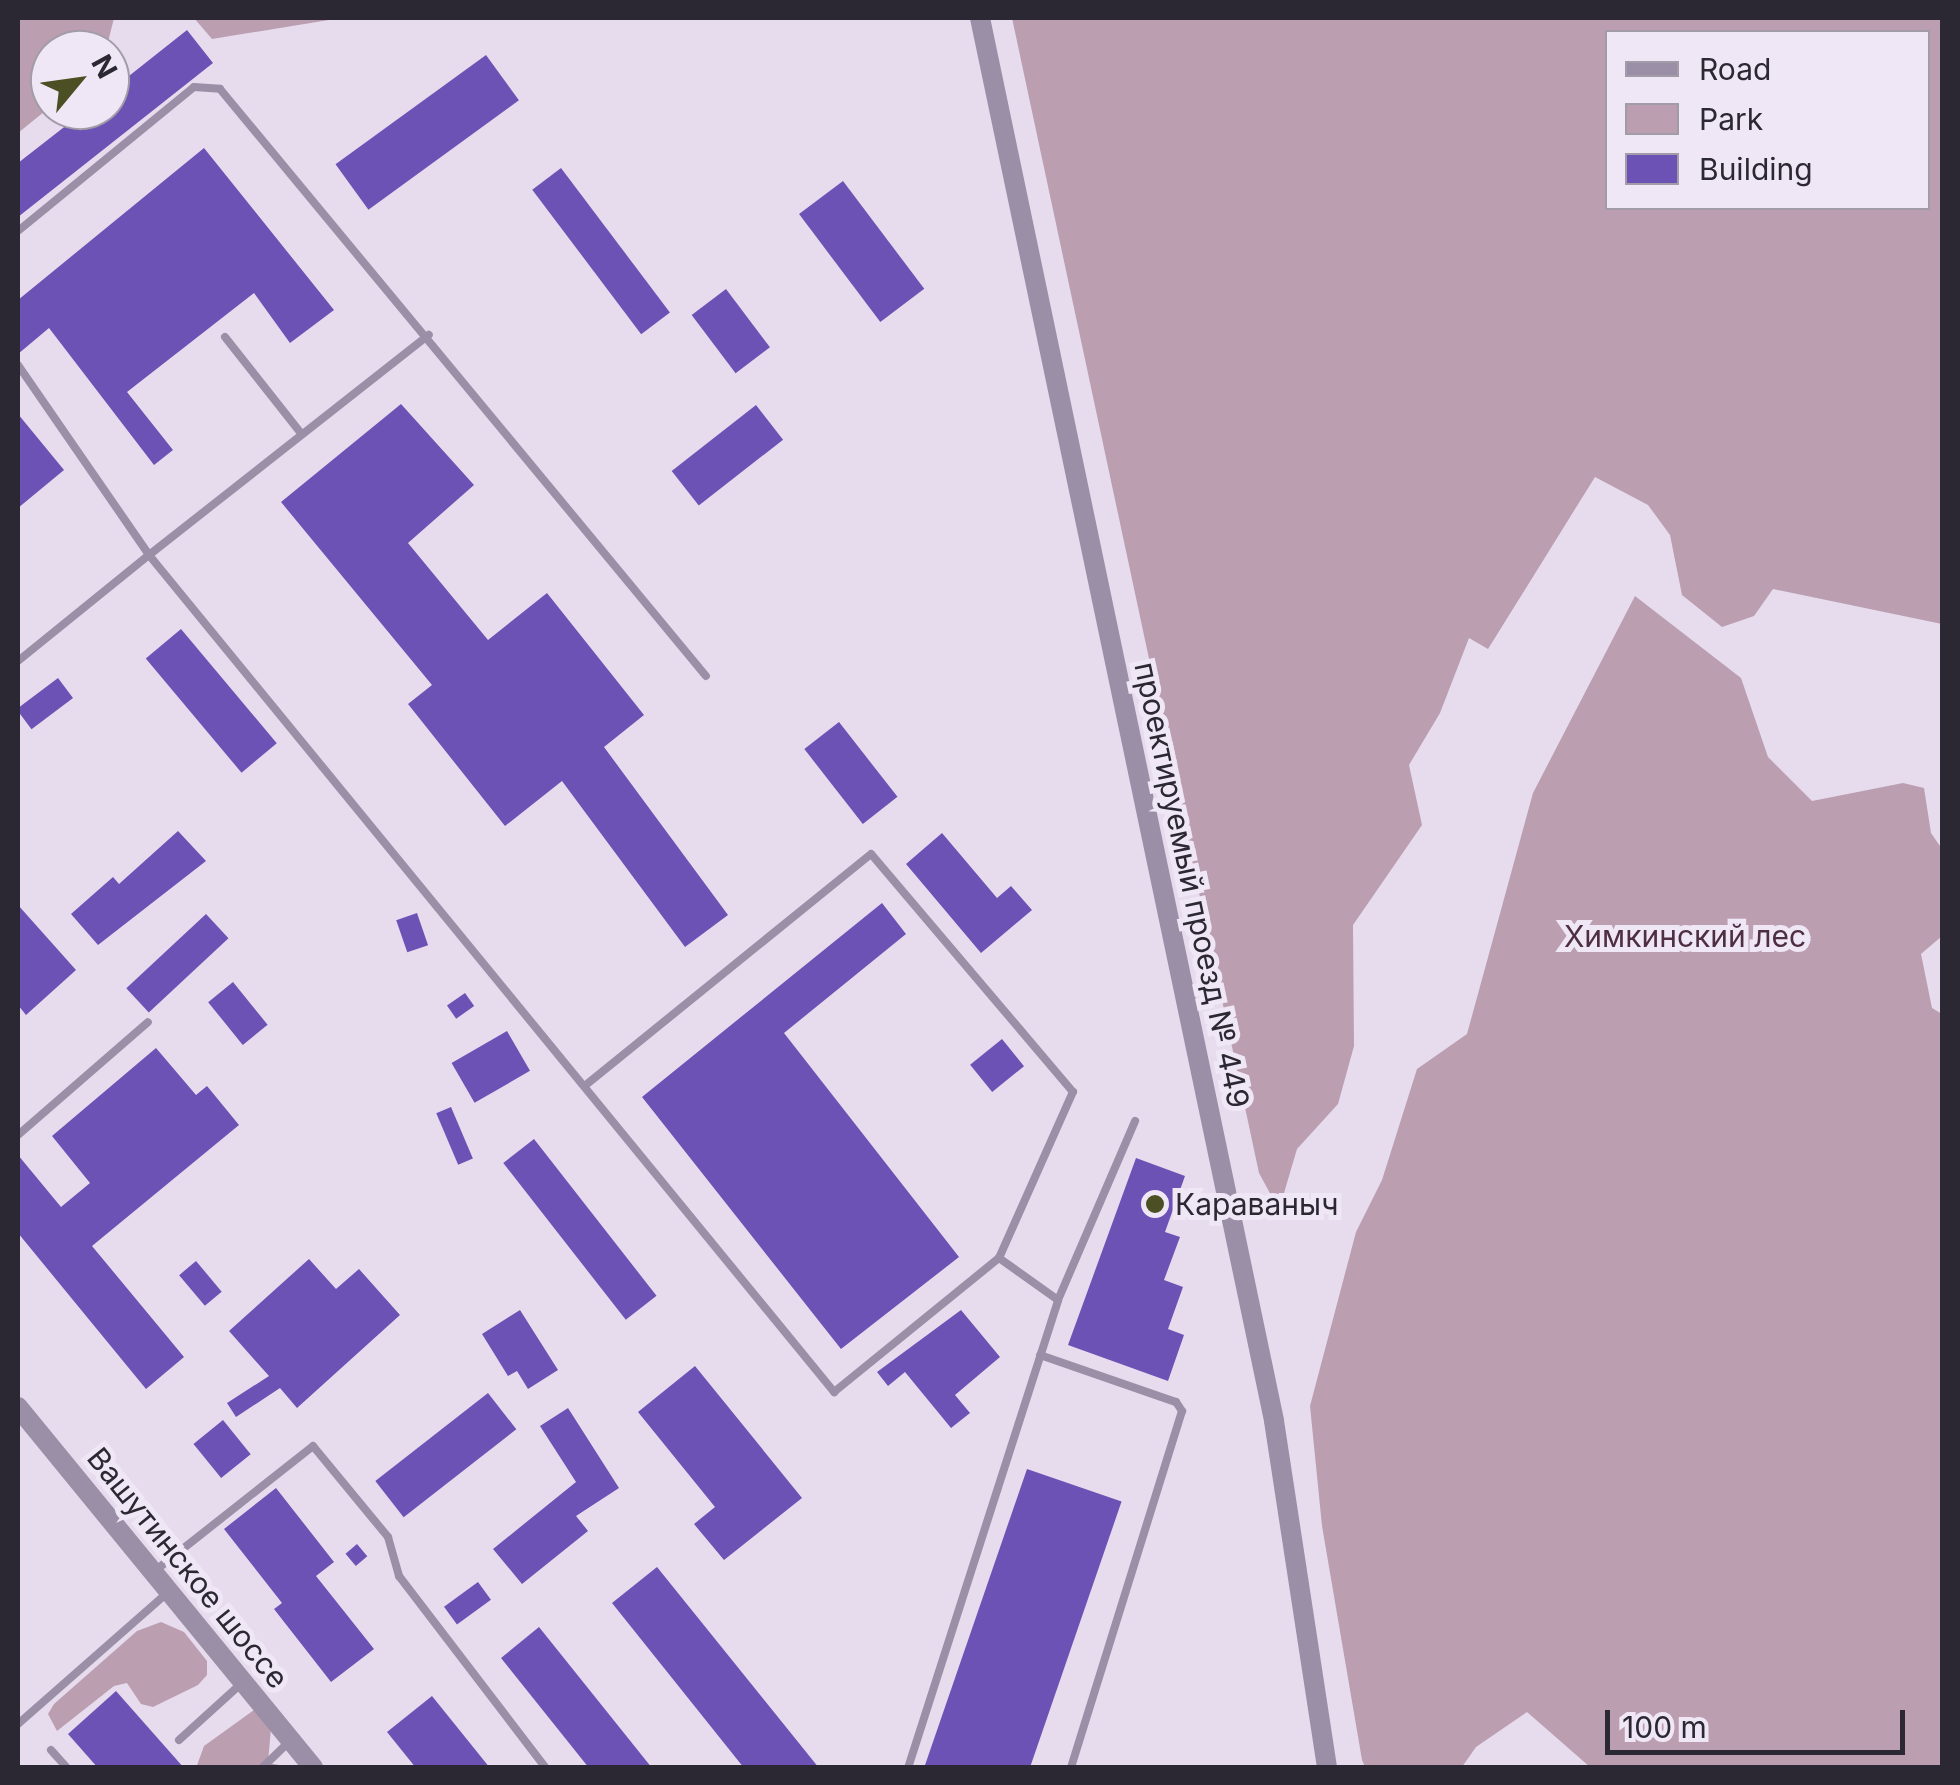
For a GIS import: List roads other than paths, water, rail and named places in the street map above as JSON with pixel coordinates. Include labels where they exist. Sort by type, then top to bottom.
[{"type":"street","name":"проектируемый проезд № 449","points":[[980,18],[1274,1421],[1327,1768]]},
{"type":"street","name":"Вашутинское шоссе","points":[[18,1407],[313,1768]]},
{"type":"lane","points":[[18,231],[194,86],[207,85],[235,106],[706,676]]},
{"type":"lane","points":[[18,662],[300,432],[428,335]]},
{"type":"lane","points":[[225,337],[300,432]]},
{"type":"lane","points":[[18,366],[149,555],[588,1084],[834,1392],[999,1258],[1073,1092],[872,854],[588,1084]]},
{"type":"lane","points":[[18,1135],[148,1022]]},
{"type":"lane","points":[[908,1768],[1058,1300],[1135,1121]]},
{"type":"lane","points":[[999,1258],[1058,1300]]},
{"type":"lane","points":[[1040,1355],[1176,1402],[1182,1411],[1071,1768]]},
{"type":"lane","points":[[152,1573],[313,1446],[388,1537],[399,1576],[546,1768]]},
{"type":"lane","points":[[18,1724],[168,1592]]},
{"type":"lane","points":[[179,1740],[242,1682]]},
{"type":"lane","points":[[262,1768],[291,1740]]},
{"type":"lane","points":[[51,1750],[67,1768]]},
{"type":"place","name":"Караваныч","points":[[1155,1204]]},
{"type":"park label","name":"Химкинский лес","points":[[1685,936]]}]
